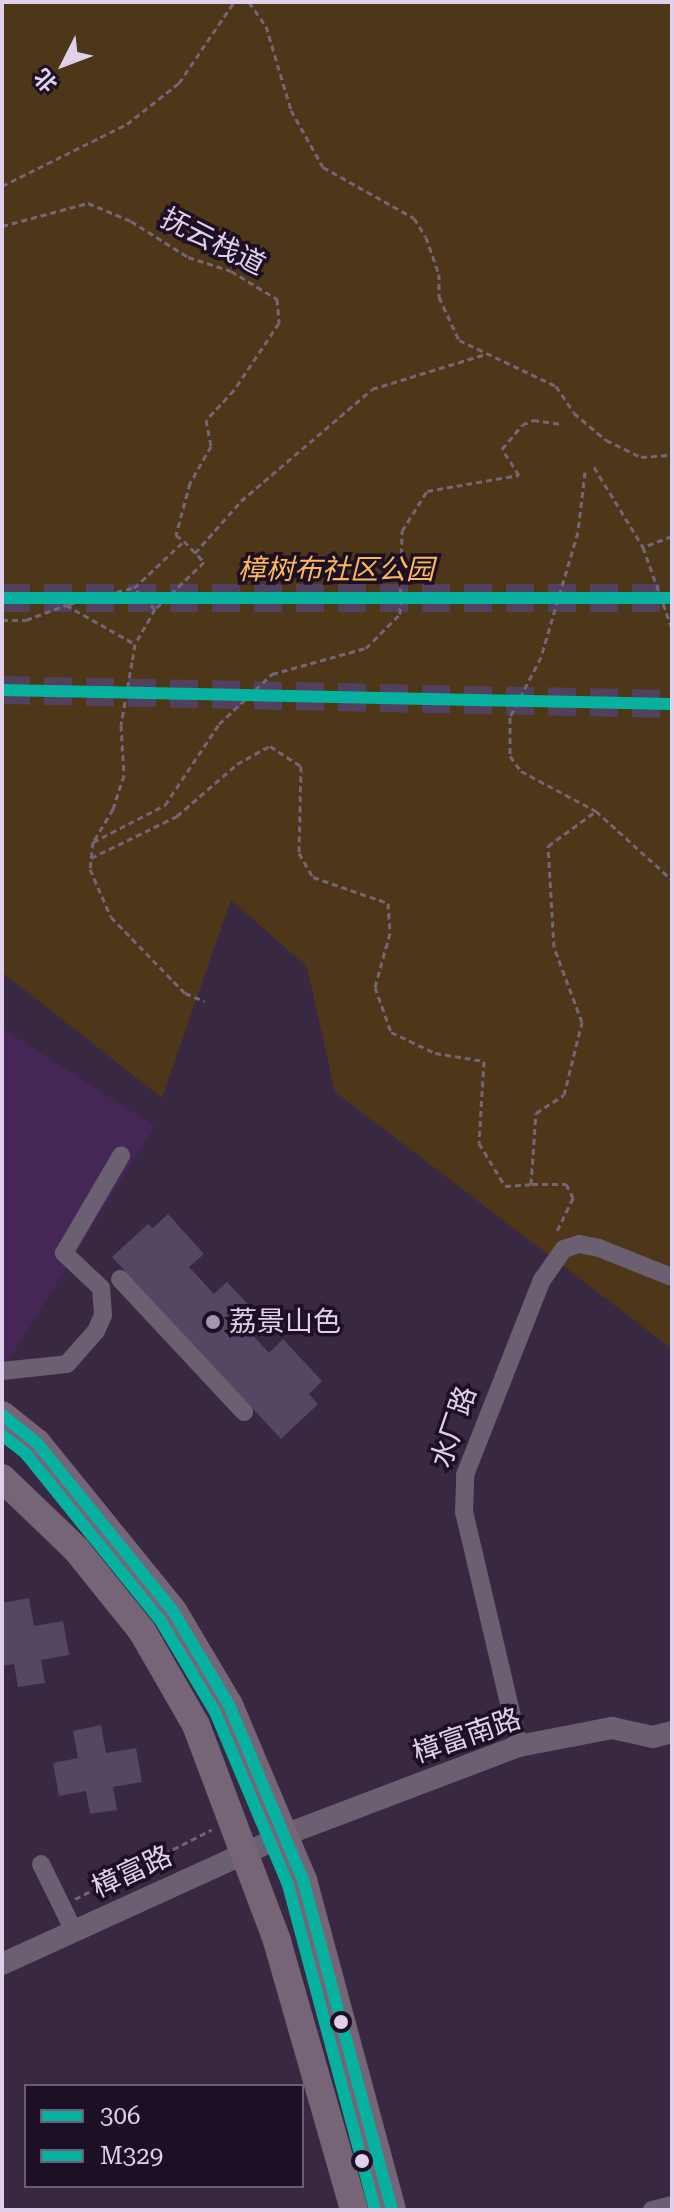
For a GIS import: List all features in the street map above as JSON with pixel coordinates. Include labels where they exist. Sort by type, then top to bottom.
[{"type":"main road","points":[[2,1415],[37,1443],[173,1611],[229,1705],[287,1834],[392,2210]]},
{"type":"main road","points":[[2,1478],[76,1549],[142,1631],[196,1725],[247,1852],[354,2210]]},
{"type":"main road","points":[[196,1725],[229,1705]]},
{"type":"street","points":[[2,1371],[67,1364],[96,1331],[103,1315],[101,1288],[64,1253],[121,1156]]},
{"type":"street","points":[[554,1260],[579,1244],[672,1277]]},
{"type":"street","name":"水厂路","points":[[519,1746],[461,1495],[517,1338],[554,1260]]},
{"type":"street","points":[[120,1279],[244,1412]]},
{"type":"street","name":"樟富南路","points":[[287,1834],[519,1746],[612,1728],[653,1737],[672,1732]]},
{"type":"street","name":"樟富路","points":[[2,1964],[287,1834]]},
{"type":"street","points":[[41,1864],[74,1931]]},
{"type":"street","points":[[652,2210],[672,2205]]},
{"type":"path","points":[[2,186],[127,124],[179,83],[234,2]]},
{"type":"path","points":[[249,2],[266,26],[291,110],[323,167],[414,218],[434,254],[439,297],[459,340],[556,386],[574,413],[606,440],[641,457],[672,455]]},
{"type":"path","name":"抚云栈道","points":[[2,226],[88,203],[131,221],[188,257],[231,271],[277,299],[279,323],[234,390],[206,420],[211,446],[190,483],[176,535],[184,541]]},
{"type":"path","points":[[195,553],[241,501],[372,389],[486,354]]},
{"type":"path","points":[[93,842],[165,805],[219,724],[272,674],[366,648],[400,614],[402,531],[427,491],[519,475],[502,449],[522,425],[533,420],[562,424]]},
{"type":"path","points":[[594,467],[643,547],[672,629]]},
{"type":"path","points":[[585,472],[578,532],[541,657],[510,717],[510,756],[521,771],[596,811],[672,880]]},
{"type":"path","points":[[643,547],[672,536]]},
{"type":"path","points":[[2,620],[26,620],[66,605],[134,588],[184,541],[204,562],[155,609],[135,644],[121,725],[124,775],[113,809],[93,842],[90,869],[111,917],[185,993],[204,1001]]},
{"type":"path","points":[[134,588],[155,609]]},
{"type":"path","points":[[66,605],[135,644]]},
{"type":"path","points":[[91,858],[177,816],[237,764],[270,746],[301,766],[299,853],[313,877],[388,903],[390,933],[375,987],[391,1032],[435,1053],[484,1061],[479,1143],[505,1186],[566,1184],[573,1198],[564,1223],[544,1248],[554,1260]]},
{"type":"path","points":[[531,1184],[536,1113],[564,1095],[582,1022],[554,947],[548,846],[596,811]]},
{"type":"path","points":[[61,1906],[234,1819]]},
{"type":"shaded area","points":[[2,1028],[155,1126],[2,1371]]},
{"type":"green space","name":"樟树布社区公园","points":[[2,2],[672,2],[672,1349],[335,1092],[307,967],[231,900],[162,1098],[2,972]]},
{"type":"building","name":"荔景山色","points":[[168,1214],[204,1254],[189,1267],[214,1294],[227,1282],[259,1316],[246,1328],[269,1353],[283,1339],[322,1381],[309,1394],[318,1404],[281,1439],[112,1257],[148,1224],[153,1228]]},
{"type":"building","points":[[29,1598],[34,1626],[63,1621],[69,1655],[41,1660],[45,1683],[18,1687],[14,1664],[2,1666],[2,1603]]},
{"type":"building","points":[[101,1725],[106,1753],[136,1748],[142,1782],[113,1787],[117,1810],[90,1814],[86,1791],[59,1796],[53,1763],[78,1758],[73,1731]]},
{"type":"tunnel","points":[[2,598],[672,598]]},
{"type":"tunnel","points":[[2,690],[672,704]]},
{"type":"transit line","name":"306","points":[[2,598],[672,598]]},
{"type":"transit line","name":"306","points":[[2,690],[672,704]]},
{"type":"transit line","name":"306","points":[[2,1415],[37,1443],[173,1611],[229,1705],[303,1880],[392,2210]]},
{"type":"transit line","name":"M329","points":[[2,1435],[26,1454],[160,1620],[215,1712],[288,1885],[375,2210]]},
{"type":"place","name":"荔景山色","points":[[213,1322]]}]
